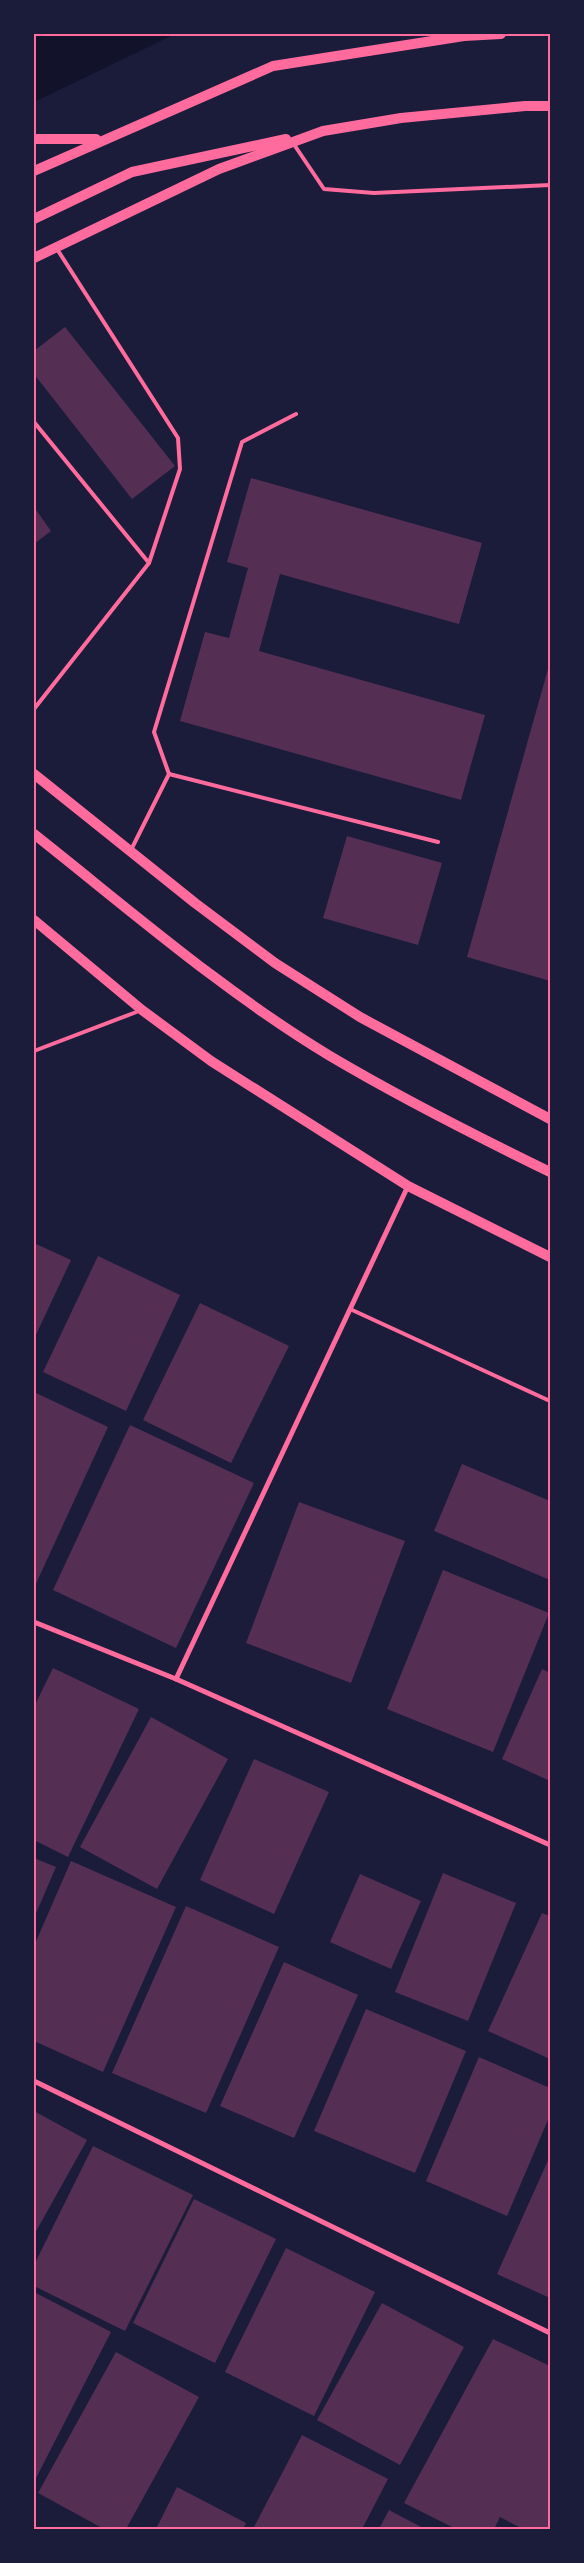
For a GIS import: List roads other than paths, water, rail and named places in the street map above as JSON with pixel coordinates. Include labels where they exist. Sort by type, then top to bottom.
[{"type":"main road","points":[[34,171],[102,139],[273,66],[464,36],[501,34]]},
{"type":"main road","points":[[34,219],[132,172],[323,131],[401,118],[525,106],[550,106]]},
{"type":"main road","points":[[34,258],[219,169],[323,131]]},
{"type":"main road","points":[[34,139],[102,139]]},
{"type":"main road","points":[[34,774],[195,903],[283,968],[360,1017],[550,1119]]},
{"type":"main road","points":[[34,834],[218,980],[329,1056],[497,1146],[550,1172]]},
{"type":"main road","points":[[34,920],[142,1010],[211,1061],[408,1186],[550,1256]]},
{"type":"street","points":[[176,1679],[408,1186]]},
{"type":"street","points":[[34,1622],[176,1679],[550,1845]]},
{"type":"street","points":[[34,2082],[550,2333]]},
{"type":"lane","points":[[293,142],[324,189],[374,193],[550,185]]},
{"type":"lane","points":[[34,709],[149,563],[180,469],[178,438],[56,248]]},
{"type":"lane","points":[[131,850],[168,774],[154,732],[242,442],[296,414]]},
{"type":"lane","points":[[34,422],[149,563]]},
{"type":"lane","points":[[168,774],[438,842]]},
{"type":"lane","points":[[34,1050],[142,1010]]},
{"type":"lane","points":[[350,1309],[550,1401]]}]
